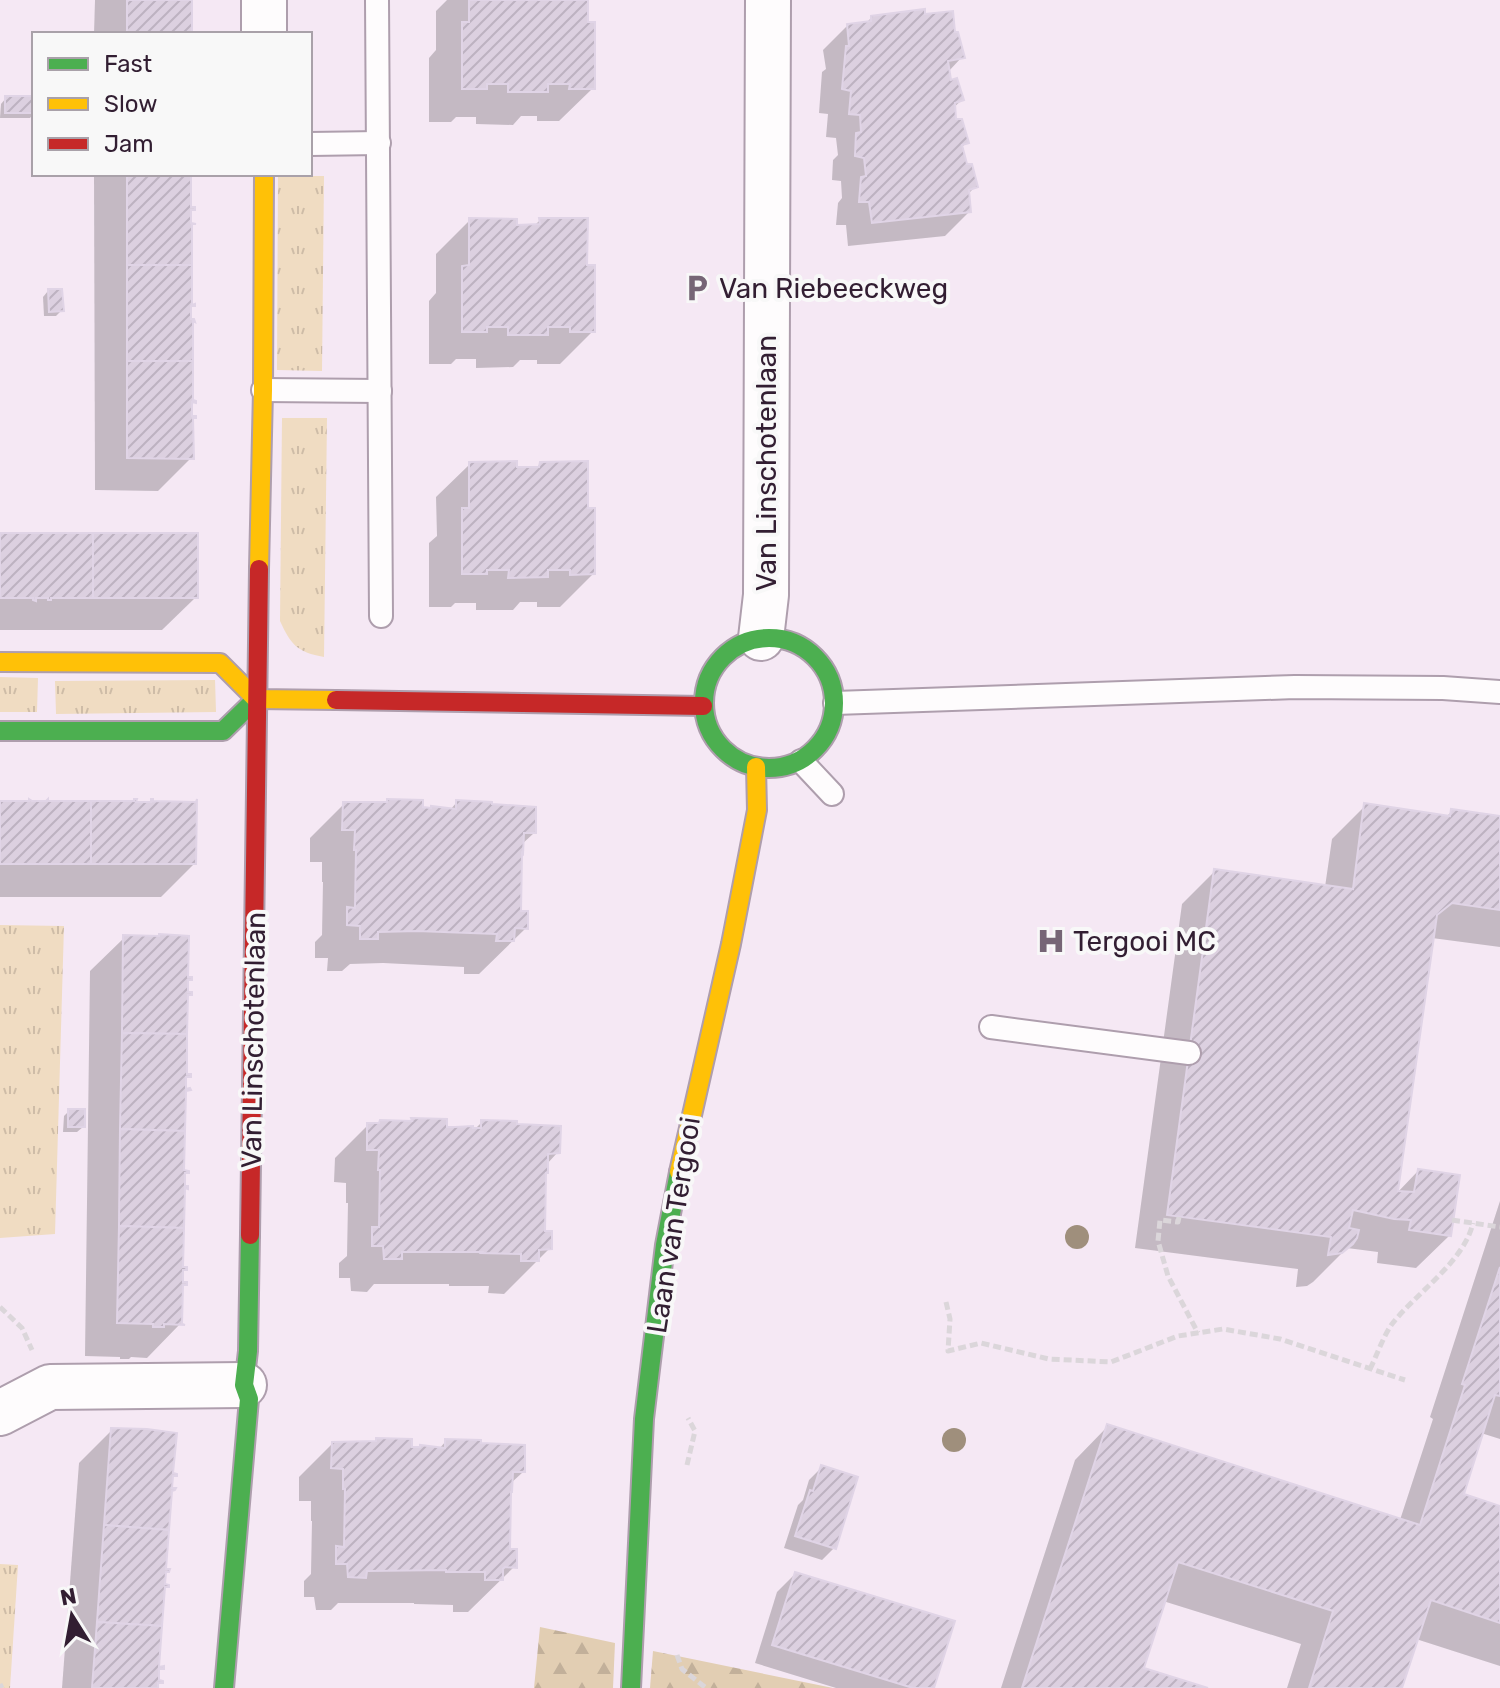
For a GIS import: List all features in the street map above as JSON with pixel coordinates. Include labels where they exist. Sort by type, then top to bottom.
[{"type":"street","points":[[264,0],[264,32]]},
{"type":"street","name":"Van Linschotenlaan","points":[[761,638],[766,595],[768,0]]},
{"type":"street","name":"Van Linschotenlaan","points":[[224,1688],[249,1399],[244,1385],[248,1351],[254,1031],[264,176]]},
{"type":"street","points":[[761,638],[794,642],[808,650],[829,675],[835,703],[833,717],[822,742],[801,761],[779,768],[756,767],[730,755],[719,746],[706,720],[703,706],[707,682],[719,660],[738,645],[761,638]]},
{"type":"street","points":[[0,662],[220,663],[256,699],[703,706]]},
{"type":"street","points":[[0,731],[223,731],[256,699]]},
{"type":"street","name":"Laan van Tergooi","points":[[631,1688],[644,1419],[665,1245],[757,810],[756,767]]},
{"type":"street","points":[[0,1413],[50,1387],[244,1385]]},
{"type":"lane","points":[[377,0],[381,616]]},
{"type":"lane","points":[[312,144],[379,143]]},
{"type":"lane","points":[[263,390],[380,391]]},
{"type":"lane","points":[[835,703],[1295,687],[1443,688],[1500,692]]},
{"type":"lane","points":[[801,761],[832,794]]},
{"type":"lane","points":[[991,1027],[1189,1053]]},
{"type":"path","points":[[1179,1217],[1178,1222],[1160,1220],[1158,1241],[1168,1276],[1198,1333]]},
{"type":"path","points":[[1452,1220],[1500,1227]]},
{"type":"path","points":[[1370,1369],[1391,1326],[1455,1257],[1470,1235],[1473,1223]]},
{"type":"path","points":[[946,1302],[950,1319],[948,1351],[981,1343],[1049,1359],[1111,1362],[1178,1336],[1223,1329],[1280,1339],[1405,1380]]},
{"type":"path","points":[[0,1307],[22,1328],[50,1387]]},
{"type":"green space","points":[[278,176],[324,176],[322,371],[277,370]]},
{"type":"green space","points":[[282,418],[327,418],[324,657],[307,653],[296,646],[280,621]]},
{"type":"green space","points":[[0,677],[38,678],[37,712],[0,712]]},
{"type":"green space","points":[[215,680],[216,712],[56,714],[55,681]]},
{"type":"green space","points":[[0,925],[64,926],[55,1234],[0,1238]]},
{"type":"green space","points":[[0,1564],[18,1565],[10,1688],[0,1688]]},
{"type":"green space","points":[[540,1627],[615,1643],[613,1688],[534,1688]]},
{"type":"green space","points":[[653,1651],[833,1688],[650,1688]]},
{"type":"building","points":[[127,0],[192,0],[192,32],[127,32]]},
{"type":"building","points":[[469,0],[588,0],[588,22],[595,22],[595,89],[569,89],[570,84],[548,84],[548,92],[508,92],[508,84],[487,84],[487,89],[462,89],[462,22],[469,22]]},
{"type":"building","points":[[925,9],[925,14],[953,11],[955,32],[958,32],[965,58],[948,61],[951,80],[957,78],[964,100],[955,103],[956,119],[962,119],[969,143],[962,145],[967,164],[972,164],[978,187],[969,190],[971,212],[872,223],[869,202],[859,202],[861,177],[866,176],[864,158],[855,156],[856,133],[861,132],[860,115],[849,114],[851,91],[842,89],[846,46],[849,46],[847,24],[871,21],[871,16]]},
{"type":"building","points":[[5,96],[32,96],[32,113],[5,113]]},
{"type":"building","points":[[127,176],[191,176],[191,207],[195,210],[191,210],[191,223],[196,224],[192,224],[192,265],[127,265]]},
{"type":"building","points":[[469,218],[517,219],[517,225],[540,224],[539,218],[588,218],[587,265],[595,265],[595,332],[570,332],[570,327],[548,327],[548,335],[508,335],[508,327],[487,327],[487,332],[462,332],[462,266],[469,265]]},
{"type":"building","points":[[127,265],[192,265],[192,305],[195,304],[191,306],[191,319],[195,322],[193,361],[127,361]]},
{"type":"building","points":[[48,289],[62,289],[64,311],[49,312]]},
{"type":"building","points":[[127,361],[193,361],[193,400],[196,401],[192,402],[192,416],[196,416],[193,418],[194,459],[127,458]]},
{"type":"building","points":[[517,461],[517,467],[539,467],[540,462],[588,461],[588,508],[595,508],[595,574],[570,575],[570,570],[548,570],[548,577],[508,578],[509,570],[487,570],[487,574],[462,574],[462,508],[469,508],[469,462]]},
{"type":"building","points":[[0,533],[93,533],[93,598],[36,598],[36,601],[33,598],[0,598]]},
{"type":"building","points":[[93,533],[198,533],[198,598],[93,598]]},
{"type":"building","points":[[137,799],[136,802],[151,802],[153,799],[196,802],[197,799],[196,864],[91,864],[91,801]]},
{"type":"building","points":[[387,799],[423,800],[423,807],[431,808],[456,809],[456,800],[536,807],[536,833],[524,833],[522,853],[521,911],[528,911],[528,929],[515,928],[514,941],[496,941],[497,934],[417,931],[378,932],[378,939],[360,939],[360,926],[347,925],[347,907],[355,908],[356,850],[355,830],[342,830],[343,802],[387,802]]},
{"type":"building","points":[[0,801],[91,801],[91,864],[0,864]]},
{"type":"building","points":[[1364,803],[1450,816],[1451,809],[1500,816],[1500,910],[1452,903],[1437,915],[1398,1191],[1414,1192],[1418,1169],[1460,1175],[1451,1236],[1409,1230],[1411,1220],[1353,1210],[1349,1228],[1359,1230],[1357,1238],[1342,1253],[1328,1255],[1331,1237],[1167,1215],[1214,869],[1353,889]]},
{"type":"building","points":[[123,935],[189,936],[188,977],[192,980],[188,980],[188,992],[192,995],[188,995],[187,1034],[122,1033]]},
{"type":"building","points":[[122,1033],[187,1034],[187,1074],[191,1077],[186,1077],[186,1089],[191,1090],[186,1091],[185,1131],[120,1129]]},
{"type":"building","points":[[68,1109],[85,1109],[85,1127],[68,1127]]},
{"type":"building","points":[[411,1118],[447,1119],[447,1127],[481,1128],[481,1120],[561,1126],[560,1153],[548,1154],[546,1173],[545,1231],[552,1231],[552,1249],[539,1250],[539,1261],[521,1261],[521,1254],[482,1252],[402,1252],[402,1259],[384,1259],[383,1246],[372,1246],[372,1227],[379,1227],[380,1170],[379,1150],[367,1150],[367,1123],[379,1123],[380,1120],[412,1121]]},
{"type":"building","points":[[120,1129],[185,1131],[184,1170],[189,1173],[185,1173],[188,1189],[185,1188],[184,1228],[119,1226]]},
{"type":"building","points":[[119,1226],[184,1228],[183,1267],[187,1270],[183,1270],[183,1282],[187,1285],[183,1285],[182,1324],[185,1325],[153,1327],[153,1324],[117,1323]]},
{"type":"building","points":[[1500,1267],[1500,1396],[1495,1395],[1464,1494],[1500,1506],[1500,1623],[1431,1600],[1402,1688],[1309,1688],[1333,1611],[1178,1562],[1144,1668],[1208,1688],[1022,1688],[1107,1424],[1420,1525]]},
{"type":"building","points":[[111,1428],[177,1433],[173,1473],[177,1476],[173,1476],[172,1488],[176,1488],[172,1491],[169,1530],[104,1525]]},
{"type":"building","points":[[376,1438],[412,1439],[412,1447],[445,1448],[445,1439],[525,1445],[525,1472],[513,1472],[511,1492],[510,1549],[517,1549],[517,1568],[505,1567],[503,1580],[485,1580],[485,1572],[446,1570],[367,1571],[366,1578],[348,1577],[347,1564],[336,1564],[336,1546],[344,1547],[345,1489],[343,1469],[331,1468],[332,1442],[376,1441]]},
{"type":"building","points":[[821,1465],[858,1477],[836,1549],[795,1536]]},
{"type":"building","points":[[104,1525],[169,1530],[166,1569],[170,1569],[166,1572],[165,1584],[169,1587],[165,1587],[162,1626],[97,1622]]},
{"type":"building","points":[[795,1572],[955,1621],[934,1688],[913,1688],[772,1645]]},
{"type":"building","points":[[97,1622],[162,1626],[159,1667],[164,1666],[164,1669],[159,1669],[159,1680],[163,1683],[158,1683],[158,1688],[92,1688]]},
{"type":"traffic: fast","points":[[769,638],[794,643],[815,657],[829,678],[834,703],[829,728],[815,749],[794,763],[769,768],[744,763],[723,749],[709,728],[704,703],[709,678],[723,657],[744,643],[769,638]]},
{"type":"traffic: fast","points":[[0,731],[223,731],[256,699]]},
{"type":"traffic: fast","points":[[631,1688],[644,1419],[665,1245],[679,1172]]},
{"type":"traffic: fast","points":[[224,1688],[249,1399],[244,1385],[248,1351],[250,1235]]},
{"type":"traffic: slow","points":[[259,569],[264,176]]},
{"type":"traffic: slow","points":[[0,662],[220,663],[256,699],[336,700]]},
{"type":"traffic: slow","points":[[679,1172],[731,944],[757,810],[756,767]]},
{"type":"traffic: jam","points":[[250,1235],[259,569]]},
{"type":"traffic: jam","points":[[336,700],[703,706]]},
{"type":"place","name":"Van Riebeeckweg","points":[[697,288]]},
{"type":"place","name":"Tergooi MC","points":[[1051,941]]}]
